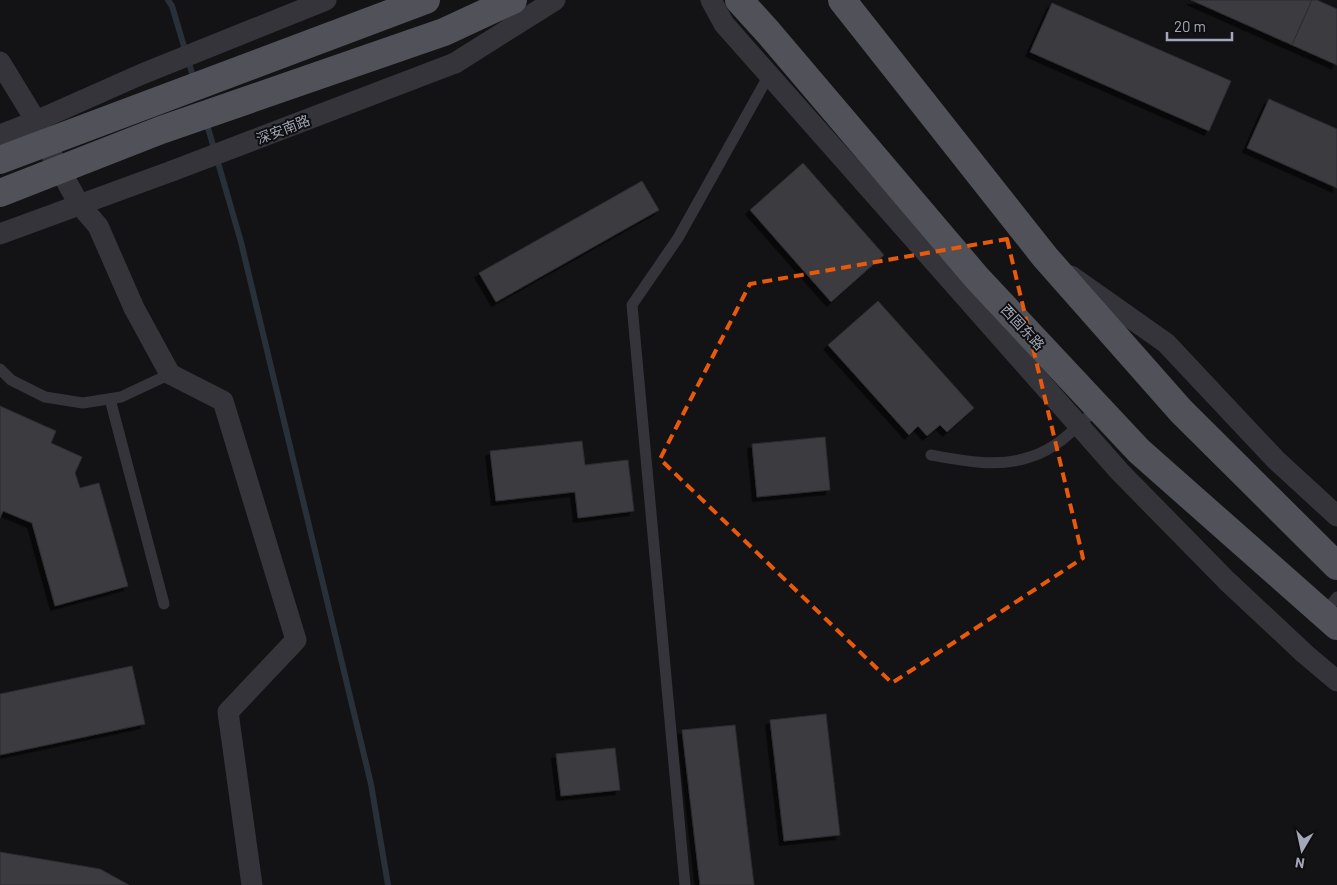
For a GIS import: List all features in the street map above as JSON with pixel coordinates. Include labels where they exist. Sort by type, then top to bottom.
[{"type":"main road","points":[[0,160],[40,132],[152,103],[426,0]]},
{"type":"main road","points":[[0,193],[161,130],[444,32],[513,0]]},
{"type":"main road","name":"西固东路","points":[[739,0],[977,278],[1088,416],[1139,451],[1332,613]]},
{"type":"main road","points":[[842,0],[1045,257],[1181,411],[1337,566]]},
{"type":"street","points":[[0,135],[40,132],[142,74],[326,0]]},
{"type":"street","name":"深安南路","points":[[0,234],[172,171],[455,63],[555,0]]},
{"type":"street","points":[[711,0],[724,24],[769,75],[1088,416],[1120,472],[1227,581],[1305,654],[1337,681]]},
{"type":"street","points":[[0,62],[79,204],[98,226],[134,308],[170,374],[223,401],[296,640],[228,712],[252,885]]},
{"type":"street","points":[[1045,257],[1166,343],[1276,460],[1337,516]]},
{"type":"lane","points":[[685,885],[632,305],[678,238],[769,75]]},
{"type":"lane","points":[[0,370],[11,380],[45,397],[83,403],[121,397],[170,374]]},
{"type":"lane","points":[[110,399],[164,604]]},
{"type":"lane","points":[[931,455],[967,461],[1010,462],[1031,457],[1053,446],[1088,416]]},
{"type":"highlighted area","points":[[1007,239],[1083,558],[892,683],[660,459],[750,284]]},
{"type":"building","points":[[1191,0],[1312,0],[1292,45]]},
{"type":"building","points":[[1312,0],[1317,0],[1337,9],[1337,65],[1292,45]]},
{"type":"building","points":[[1052,3],[1231,81],[1209,131],[1030,52]]},
{"type":"building","points":[[1269,99],[1337,129],[1337,188],[1247,148]]},
{"type":"building","points":[[803,163],[884,255],[831,302],[750,210]]},
{"type":"building","points":[[642,181],[659,210],[496,302],[479,273]]},
{"type":"building","points":[[878,301],[974,408],[947,432],[940,425],[927,436],[918,426],[909,435],[828,345]]},
{"type":"building","points":[[0,406],[56,431],[51,443],[82,457],[75,473],[80,488],[99,483],[128,586],[55,606],[32,523],[3,511],[0,518]]},
{"type":"building","points":[[825,437],[830,490],[757,497],[752,444]]},
{"type":"building","points":[[582,441],[585,465],[628,460],[634,511],[578,518],[575,492],[496,501],[490,451]]},
{"type":"building","points":[[132,666],[145,724],[0,755],[0,694]]},
{"type":"building","points":[[826,714],[840,835],[784,841],[770,720]]},
{"type":"building","points":[[735,725],[754,885],[700,885],[682,730]]},
{"type":"building","points":[[615,748],[620,790],[561,796],[556,754]]},
{"type":"building","points":[[0,852],[100,869],[129,885],[0,885]]},
{"type":"waterway","points":[[168,0],[172,6],[194,80]]},
{"type":"waterway","points":[[206,121],[241,242],[371,784],[388,885]]}]
